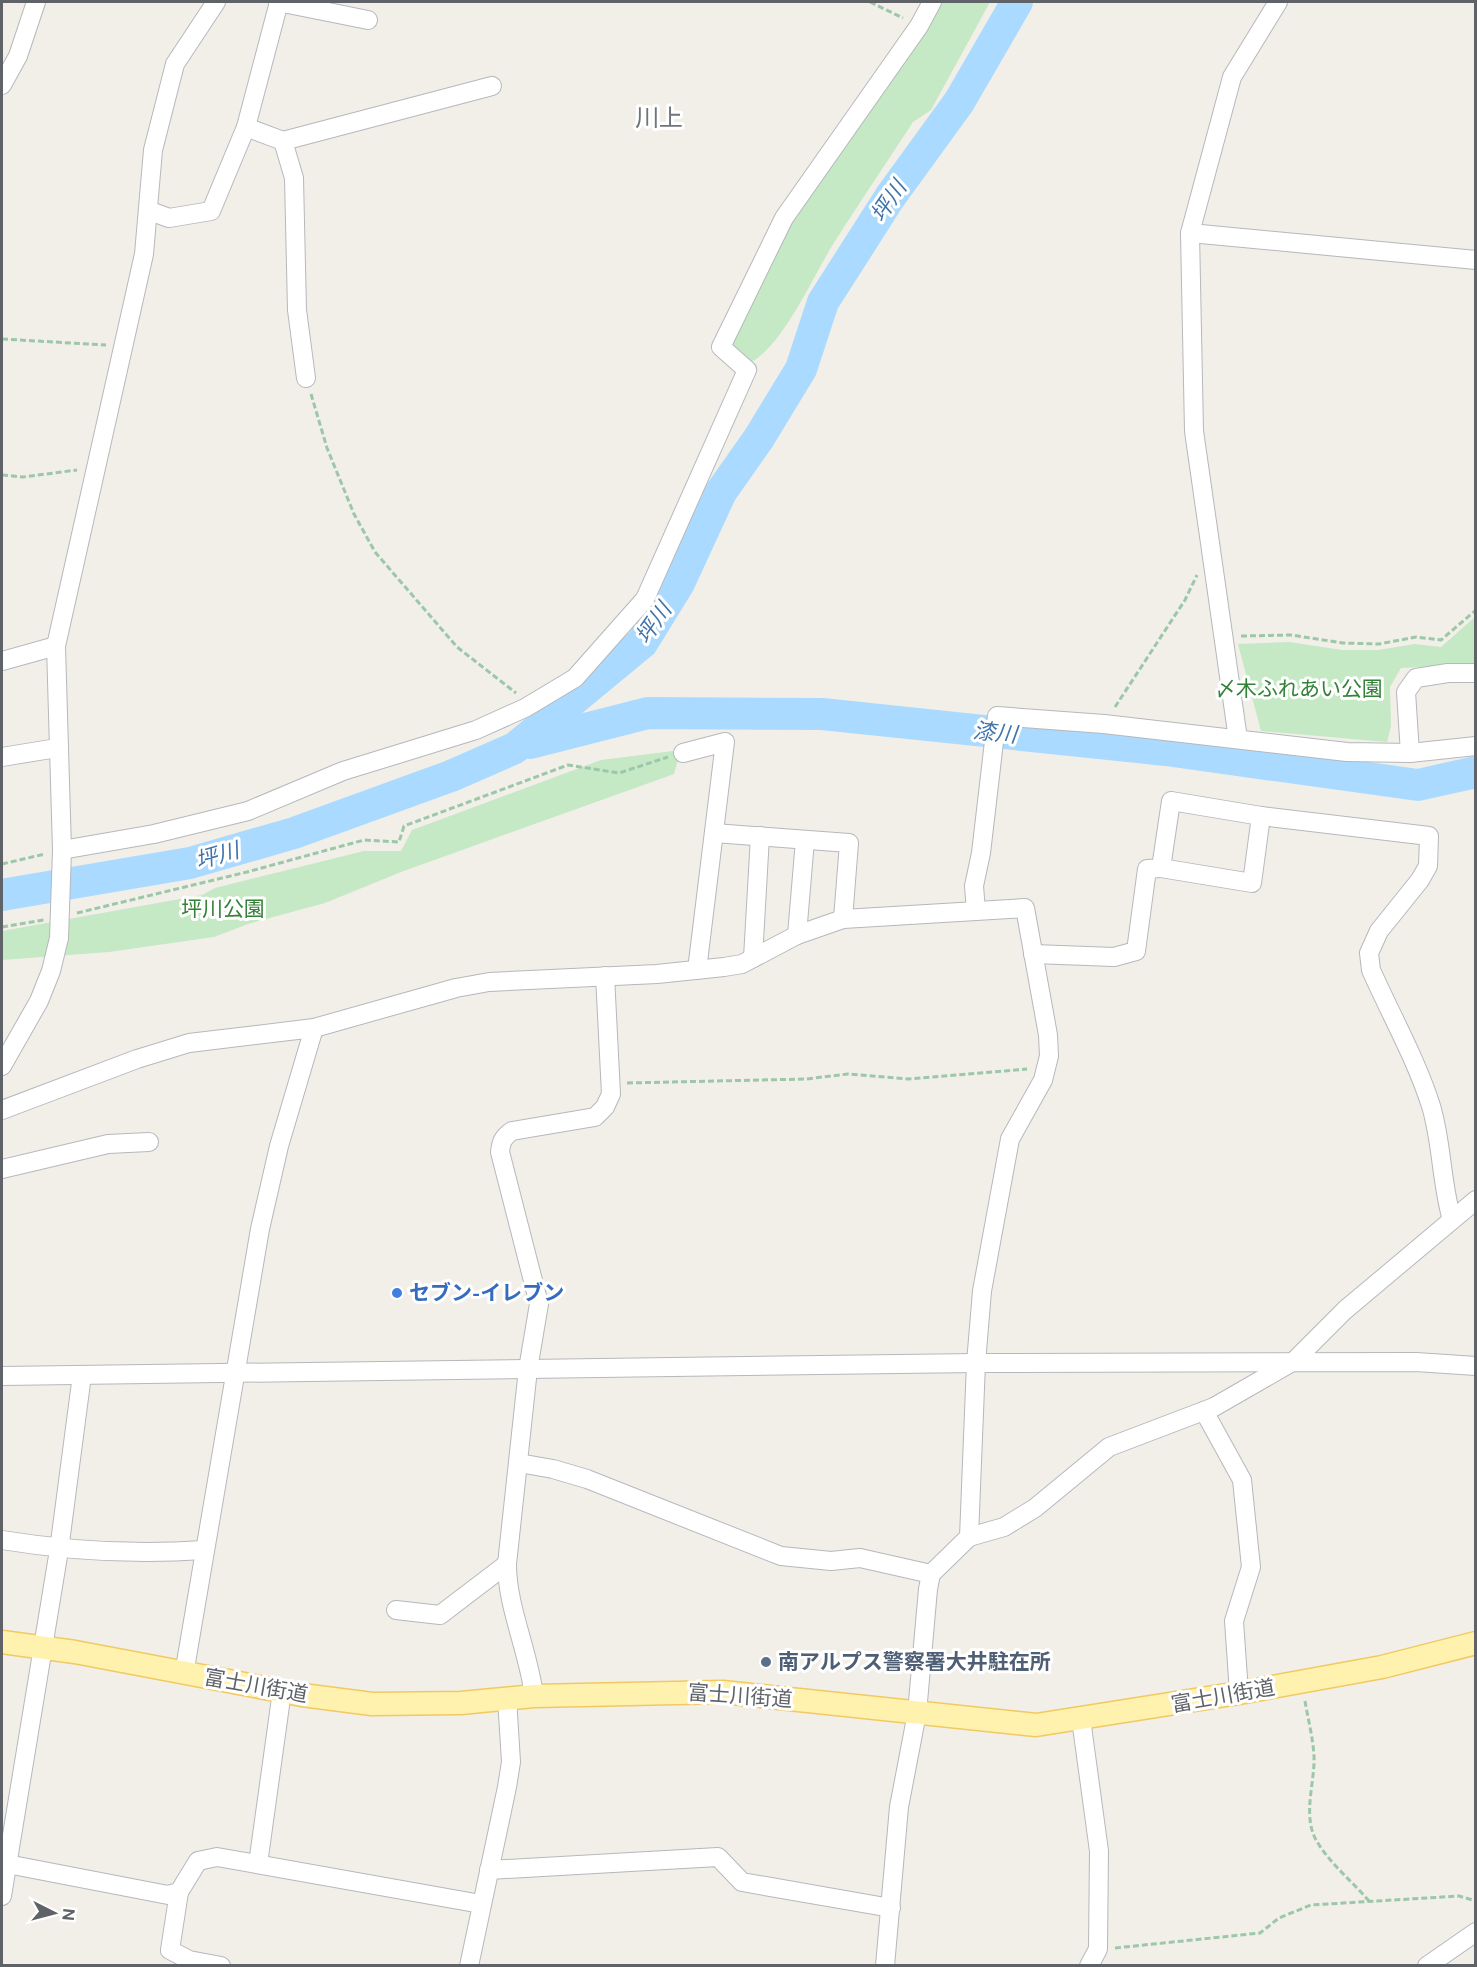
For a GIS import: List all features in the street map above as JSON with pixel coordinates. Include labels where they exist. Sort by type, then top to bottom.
[{"type":"main road","name":"富士川街道","points":[[2,1642],[282,1691],[372,1704],[461,1703],[534,1696],[723,1692],[1036,1725],[1239,1694],[1382,1667],[1476,1643]]},
{"type":"street","points":[[2,85],[18,56],[36,2]]},
{"type":"street","points":[[2,1066],[39,1001],[51,971],[60,917],[62,850],[57,748],[56,646],[126,346],[144,254],[150,211],[153,150],[175,64],[216,2]]},
{"type":"street","points":[[150,211],[170,218],[211,211],[246,127],[279,2],[368,20]]},
{"type":"street","points":[[62,850],[154,834],[248,811],[343,771],[476,730],[531,704],[575,678],[645,599],[747,370],[721,347],[784,218],[919,26],[932,2]]},
{"type":"street","points":[[1238,740],[1194,431],[1190,233],[1232,77],[1278,2]]},
{"type":"street","points":[[246,127],[283,141],[492,86]]},
{"type":"street","points":[[283,141],[294,178],[297,310],[306,378]]},
{"type":"street","points":[[1190,233],[1476,260]]},
{"type":"street","points":[[2,661],[56,646]]},
{"type":"street","points":[[1410,753],[1406,692],[1416,678],[1448,673],[1476,673]]},
{"type":"street","points":[[976,911],[974,886],[981,853],[997,716],[1104,724],[1347,753],[1410,753],[1476,746]]},
{"type":"street","points":[[683,753],[725,741],[697,970]]},
{"type":"street","points":[[2,756],[57,748]]},
{"type":"street","points":[[1161,868],[1171,801],[1261,816],[1429,836],[1428,866],[1420,880],[1379,931],[1369,953],[1371,970],[1419,1073],[1431,1108],[1444,1191],[1452,1220]]},
{"type":"street","points":[[1033,954],[1114,957],[1136,951],[1147,869],[1161,868],[1252,883],[1261,816]]},
{"type":"street","points":[[714,832],[849,843],[843,920]]},
{"type":"street","points":[[753,958],[759,836]]},
{"type":"street","points":[[796,935],[806,840]]},
{"type":"street","points":[[2,1110],[137,1059],[189,1043],[314,1028],[456,988],[489,982],[697,970],[742,964],[796,935],[843,920],[1025,908],[1048,1035],[1046,1067],[1043,1080],[1010,1139],[982,1292],[976,1363],[969,1537]]},
{"type":"street","points":[[534,1696],[531,1670],[507,1581],[507,1564],[528,1369],[539,1304],[500,1152],[505,1136],[512,1131],[594,1117],[604,1107],[611,1094],[605,976]]},
{"type":"street","points":[[184,1674],[260,1229],[279,1146],[314,1028]]},
{"type":"street","points":[[2,1168],[108,1144],[149,1142]]},
{"type":"street","points":[[885,1965],[899,1807],[917,1713],[932,1574],[969,1537],[1004,1527],[1035,1508],[1109,1448],[1204,1412],[1294,1361],[1345,1310],[1476,1200]]},
{"type":"street","points":[[2,1376],[976,1363],[1294,1361],[1416,1362],[1476,1366]]},
{"type":"street","points":[[2,1896],[5,1864],[44,1648],[82,1375]]},
{"type":"street","points":[[1204,1412],[1242,1480],[1251,1567],[1234,1621],[1239,1694]]},
{"type":"street","points":[[519,1463],[553,1469],[586,1479],[781,1556],[831,1561],[860,1558],[932,1574]]},
{"type":"street","points":[[2,1540],[59,1550],[148,1553],[204,1550]]},
{"type":"street","points":[[396,1610],[440,1615],[507,1564]]},
{"type":"street","points":[[258,1864],[282,1691]]},
{"type":"street","points":[[469,1965],[511,1762],[507,1698]]},
{"type":"street","points":[[1081,1719],[1099,1851],[1098,1949],[1089,1965]]},
{"type":"street","points":[[221,1965],[189,1960],[170,1950],[179,1892],[198,1861],[218,1857],[481,1904]]},
{"type":"street","points":[[489,1870],[718,1857],[742,1882],[891,1908]]},
{"type":"street","points":[[5,1864],[168,1895],[179,1892]]},
{"type":"street","points":[[1427,1965],[1476,1932]]},
{"type":"path","points":[[870,2],[919,26]]},
{"type":"path","points":[[2,339],[126,346]]},
{"type":"path","points":[[306,378],[327,448],[354,514],[375,552],[457,647],[531,704]]},
{"type":"path","points":[[2,475],[23,477],[98,468]]},
{"type":"path","points":[[1104,724],[1185,600],[1210,546]]},
{"type":"path","points":[[1222,637],[1291,636],[1343,643],[1379,644],[1416,637],[1441,640],[1476,610]]},
{"type":"path","points":[[2,927],[60,917],[247,872],[364,840],[399,842],[404,826],[568,765],[619,773],[683,753]]},
{"type":"path","points":[[2,864],[62,850]]},
{"type":"path","points":[[610,1081],[626,1083],[806,1079],[848,1074],[908,1080],[1046,1067]]},
{"type":"path","points":[[1301,1682],[1314,1753],[1310,1802],[1314,1836],[1370,1902]]},
{"type":"path","points":[[1098,1949],[1260,1934],[1279,1918],[1311,1905],[1460,1896],[1476,1901]]},
{"type":"green space","points":[[937,2],[990,2],[931,110],[913,122],[828,252],[787,324],[764,353],[751,362],[727,341],[788,218]]},
{"type":"green space","name":"〆木ふれあい公園","points":[[1475,617],[1475,664],[1401,668],[1390,687],[1391,726],[1387,742],[1261,731],[1238,644],[1289,642],[1342,650],[1378,650],[1415,644],[1441,647]]},
{"type":"green space","name":"坪川公園","points":[[673,751],[678,760],[674,774],[401,872],[325,903],[248,924],[214,937],[109,952],[2,960],[2,931],[202,895],[215,888],[364,851],[401,851],[412,830],[601,760]]},
{"type":"waterway","name":"坪川","points":[[2,895],[190,863],[294,833],[451,776],[515,748],[642,643],[679,583],[721,492],[759,438],[801,369],[823,302],[890,197],[959,102],[1017,2]]},
{"type":"waterway","name":"漆川","points":[[530,743],[648,713],[822,714],[1166,750],[1418,785],[1476,772]]},
{"type":"place","name":"セブン-イレブン","points":[[397,1293]]},
{"type":"place","name":"南アルプス警察署大井駐在所","points":[[766,1662]]},
{"type":"district","name":"川上","points":[[659,118]]}]
